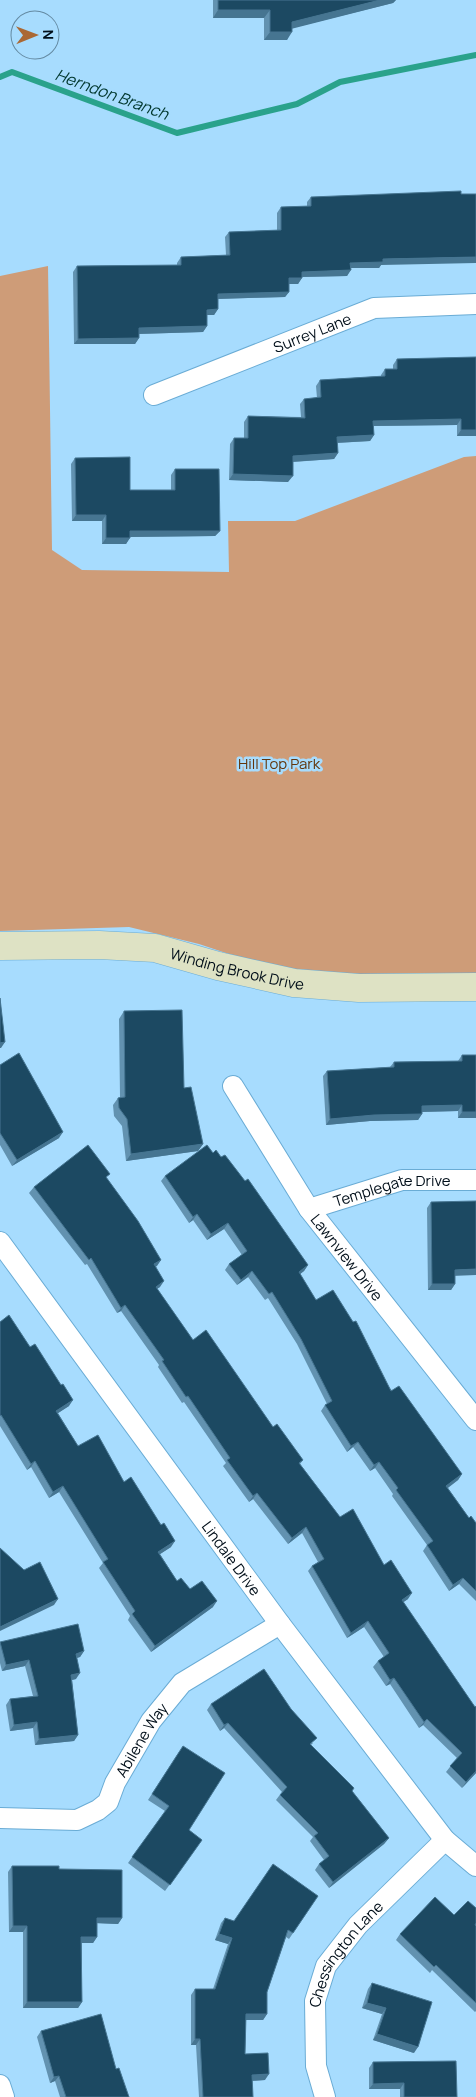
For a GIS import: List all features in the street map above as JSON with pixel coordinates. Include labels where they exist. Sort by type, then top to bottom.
[{"type":"street","name":"Surrey Lane","points":[[154,395],[374,308],[476,304]]},
{"type":"street","name":"Winding Brook Drive","points":[[0,946],[100,945],[155,948],[218,966],[294,983],[359,988],[476,987]]},
{"type":"street","name":"Lawnview Drive","points":[[233,1086],[309,1209],[476,1420]]},
{"type":"street","name":"Templegate Drive","points":[[309,1209],[402,1180],[476,1180]]},
{"type":"street","name":"Lindale Drive","points":[[0,1242],[280,1624],[445,1840],[476,1866]]},
{"type":"street","name":"Abilene Way","points":[[0,1818],[77,1820],[98,1810],[108,1802],[115,1783],[151,1721],[182,1683],[280,1624]]},
{"type":"street","name":"Chessington Lane","points":[[325,2097],[316,2066],[315,2002],[326,1966],[358,1924],[445,1840]]},
{"type":"street","points":[[0,2085],[4,2097]]},
{"type":"green space","name":"Hill Top Park","points":[[48,266],[52,550],[82,570],[229,572],[228,521],[295,521],[464,457],[476,456],[476,976],[324,976],[271,968],[199,944],[129,927],[0,931],[0,276]]},
{"type":"building","points":[[218,0],[380,0],[292,22],[292,32],[270,32],[270,10],[218,10]]},
{"type":"building","points":[[461,191],[461,194],[476,194],[476,257],[383,259],[383,262],[350,263],[351,270],[302,272],[302,278],[289,278],[289,292],[218,294],[218,309],[207,310],[207,326],[139,328],[139,338],[78,339],[77,266],[181,265],[181,257],[230,255],[229,232],[281,230],[281,207],[311,206],[311,197]]},
{"type":"building","points":[[476,357],[476,430],[461,430],[461,419],[373,421],[374,435],[337,437],[338,453],[293,456],[293,476],[233,474],[234,438],[248,438],[248,416],[305,418],[304,399],[321,397],[320,380],[385,376],[385,369],[397,369],[397,359]]},
{"type":"building","points":[[130,457],[130,490],[175,490],[175,469],[219,469],[220,531],[130,531],[130,538],[106,538],[106,515],[76,515],[75,458]]},
{"type":"building","points":[[0,998],[5,1042],[0,1043]]},
{"type":"building","points":[[182,1010],[184,1088],[191,1087],[203,1144],[131,1154],[127,1119],[119,1108],[118,1098],[125,1097],[124,1011]]},
{"type":"building","points":[[19,1053],[63,1132],[17,1160],[0,1133],[0,1065]]},
{"type":"building","points":[[462,1055],[476,1055],[476,1112],[462,1112],[462,1105],[422,1106],[422,1114],[374,1115],[330,1119],[327,1071],[394,1067],[394,1062],[462,1061]]},
{"type":"building","points":[[88,1145],[110,1174],[106,1177],[138,1221],[161,1260],[154,1264],[164,1281],[156,1287],[193,1340],[206,1330],[273,1427],[277,1424],[303,1460],[299,1463],[340,1517],[353,1509],[384,1565],[391,1560],[412,1593],[402,1600],[476,1706],[476,1771],[466,1782],[450,1766],[462,1753],[427,1719],[424,1722],[394,1678],[390,1680],[378,1661],[389,1653],[368,1621],[351,1633],[312,1566],[324,1559],[306,1527],[292,1538],[257,1493],[253,1496],[227,1460],[230,1458],[162,1361],[164,1360],[125,1305],[121,1308],[91,1258],[89,1260],[34,1187]]},
{"type":"building","points":[[207,1145],[213,1153],[216,1150],[221,1157],[225,1155],[245,1181],[248,1179],[308,1265],[299,1272],[316,1300],[333,1290],[353,1322],[356,1321],[391,1391],[399,1386],[462,1474],[446,1486],[469,1518],[471,1516],[476,1523],[476,1591],[463,1578],[453,1585],[427,1545],[433,1541],[396,1490],[398,1488],[379,1462],[374,1465],[358,1442],[351,1446],[325,1405],[332,1401],[301,1339],[272,1292],[269,1294],[252,1271],[241,1280],[229,1264],[247,1251],[228,1223],[211,1234],[197,1214],[193,1217],[165,1176]]},
{"type":"building","points":[[476,1201],[476,1269],[455,1270],[455,1284],[432,1284],[431,1202]]},
{"type":"building","points":[[9,1315],[30,1347],[35,1344],[61,1385],[63,1384],[73,1400],[56,1411],[78,1446],[98,1435],[124,1482],[131,1477],[161,1525],[164,1523],[175,1541],[158,1552],[177,1581],[181,1578],[190,1589],[202,1581],[217,1601],[155,1646],[132,1614],[135,1611],[103,1562],[108,1559],[63,1486],[53,1492],[35,1461],[31,1464],[0,1416],[0,1322]]},
{"type":"building","points":[[0,1548],[24,1570],[40,1562],[58,1599],[0,1627]]},
{"type":"building","points":[[78,1624],[84,1651],[76,1654],[80,1673],[71,1675],[78,1735],[39,1739],[37,1722],[14,1725],[10,1699],[38,1696],[29,1660],[6,1665],[0,1642]]},
{"type":"building","points":[[264,1669],[291,1709],[317,1738],[310,1744],[354,1788],[352,1791],[389,1838],[333,1882],[319,1864],[329,1856],[314,1836],[318,1833],[280,1795],[287,1787],[228,1723],[224,1725],[211,1704]]},
{"type":"building","points":[[183,1746],[225,1773],[189,1830],[202,1840],[170,1885],[132,1857],[169,1806],[152,1794]]},
{"type":"building","points":[[273,1864],[318,1896],[293,1933],[288,1930],[267,1992],[267,2014],[246,2014],[245,2054],[268,2053],[269,2074],[252,2075],[253,2097],[203,2097],[200,2039],[195,2039],[195,1989],[215,1989],[232,1938],[219,1934],[225,1918],[234,1921]]},
{"type":"building","points":[[12,1866],[59,1866],[59,1869],[122,1870],[122,1918],[97,1918],[97,1937],[81,1937],[82,2002],[27,2002],[27,1926],[13,1926]]},
{"type":"building","points":[[435,1897],[454,1915],[468,1901],[476,1908],[476,2003],[436,1965],[434,1967],[400,1934]]},
{"type":"building","points":[[372,1983],[432,2002],[418,2047],[377,2034],[386,2008],[367,2003]]},
{"type":"building","points":[[101,2014],[116,2069],[119,2068],[129,2097],[66,2097],[59,2076],[54,2077],[41,2031]]},
{"type":"building","points":[[456,2061],[457,2097],[404,2097],[404,2083],[373,2084],[373,2062]]},
{"type":"waterway","name":"Herndon Branch","points":[[0,77],[12,72],[177,133],[297,104],[340,82],[476,55]]}]
